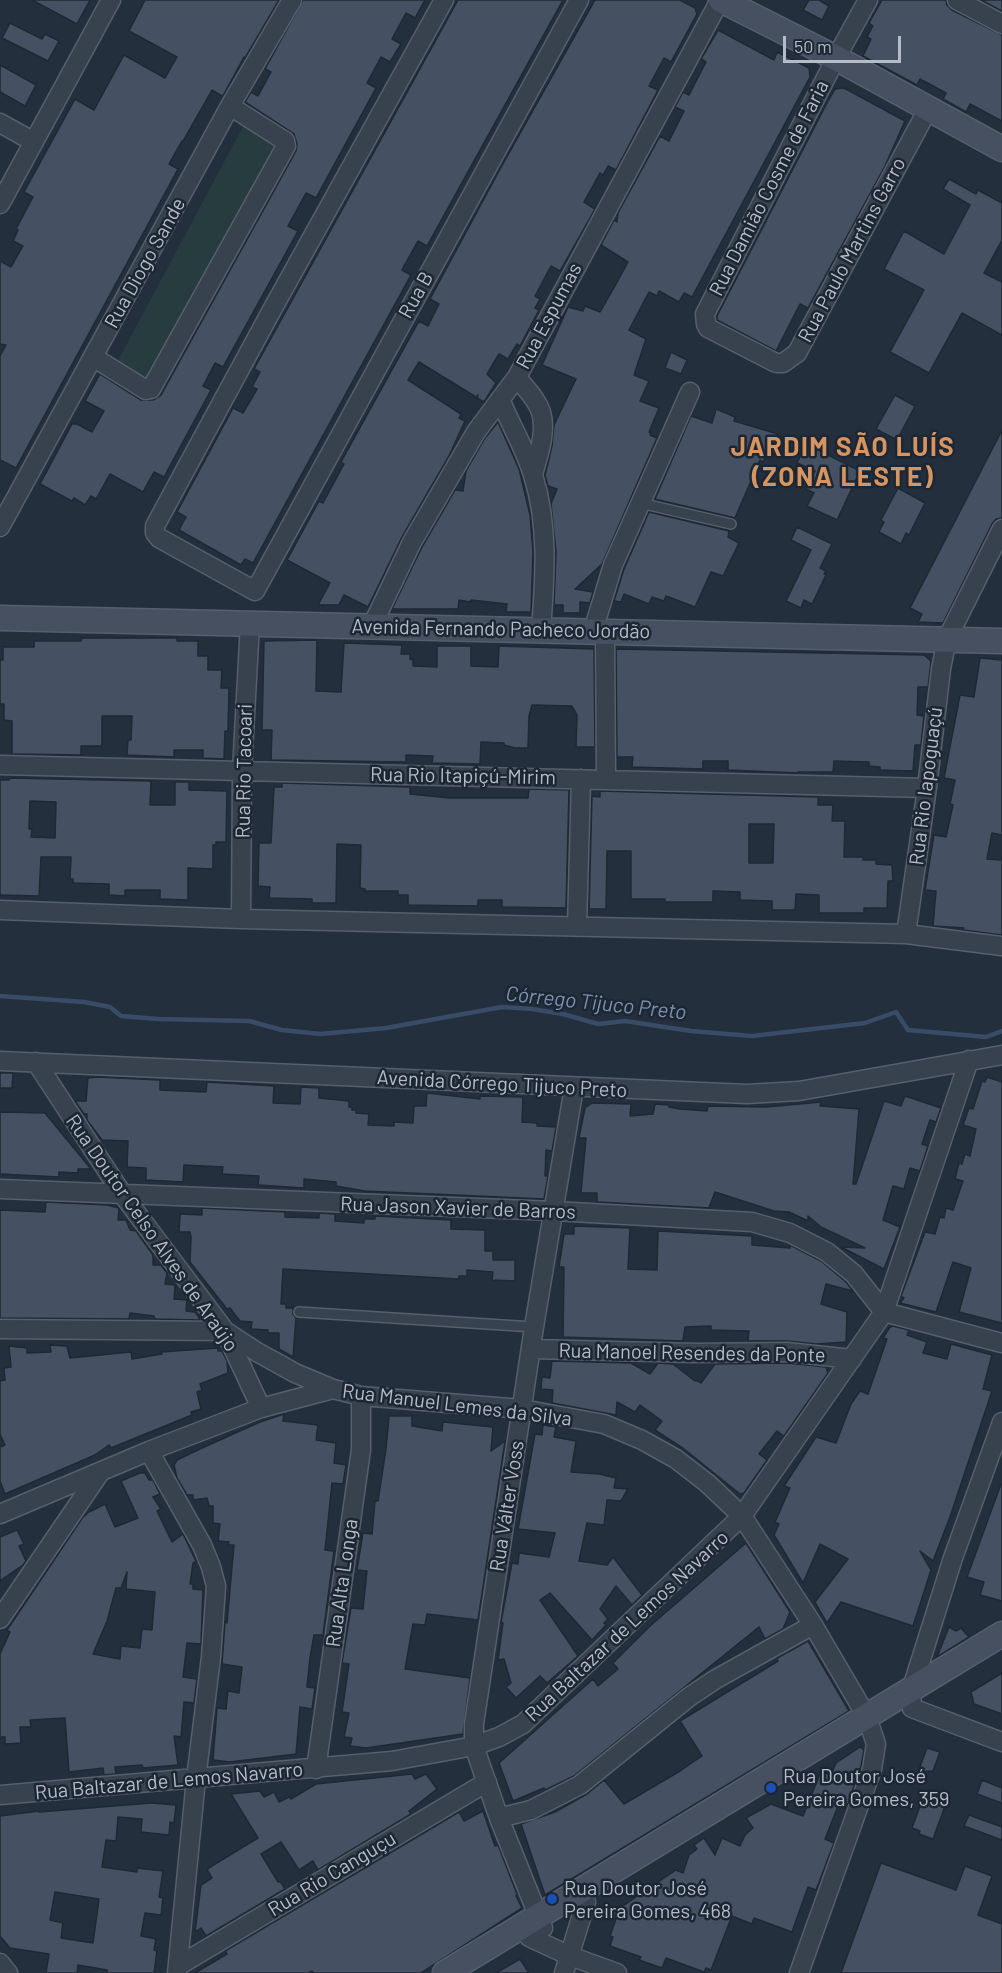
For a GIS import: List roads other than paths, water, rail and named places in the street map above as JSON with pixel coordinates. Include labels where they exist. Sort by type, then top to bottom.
[{"type":"street","points":[[0,204],[111,0]]},
{"type":"street","name":"Rua Diogo Sande","points":[[0,527],[230,106],[292,0]]},
{"type":"street","name":"Rua B","points":[[444,0],[155,526],[159,538],[255,591],[579,0]]},
{"type":"street","points":[[721,0],[836,58],[1002,149]]},
{"type":"street","name":"Rua Espumas","points":[[371,628],[412,542],[476,432],[517,377],[721,0]]},
{"type":"street","name":"Rua Damião Cosme de Faria","points":[[705,314],[868,0]]},
{"type":"street","points":[[957,0],[1002,24]]},
{"type":"street","points":[[93,357],[146,390],[151,389],[281,156],[286,146],[285,141],[230,106]]},
{"type":"street","name":"Rua Paulo Martins Garro","points":[[705,314],[708,328],[776,363],[783,363],[791,359],[802,343],[928,109]]},
{"type":"street","points":[[0,123],[34,142]]},
{"type":"street","points":[[517,377],[541,411],[543,424],[541,443],[533,474]]},
{"type":"street","points":[[606,780],[599,631],[613,565],[690,392]]},
{"type":"street","points":[[500,399],[533,474],[542,512],[545,550],[541,630]]},
{"type":"street","name":"Rua Rio Iapoguaçú","points":[[906,934],[941,669],[947,639],[1002,530]]},
{"type":"street","name":"Avenida Fernando Pacheco Jordão","points":[[0,618],[1002,641]]},
{"type":"street","name":"Rua Rio Tacoari","points":[[241,919],[242,771],[250,623]]},
{"type":"street","name":"Rua Rio Itapiçú-Mirim","points":[[0,765],[927,788]]},
{"type":"street","points":[[577,927],[581,779]]},
{"type":"street","points":[[0,910],[241,919],[906,934],[1002,946]]},
{"type":"street","name":"Avenida Córrego Tijuco Preto","points":[[0,1061],[747,1094],[799,1091],[1002,1055]]},
{"type":"street","name":"Rua Baltazar de Lemos Navarro","points":[[0,1795],[392,1761],[474,1746],[499,1737],[523,1724],[742,1516],[884,1312],[969,1060]]},
{"type":"street","name":"Rua Doutor Celso Alves de Araújo","points":[[36,1062],[123,1195],[225,1331],[261,1408]]},
{"type":"street","name":"Rua Válter Voss","points":[[536,1927],[474,1746],[474,1724],[534,1327],[574,1087]]},
{"type":"street","name":"Rua Jason Xavier de Barros","points":[[0,1189],[554,1211],[752,1222],[790,1233],[827,1252],[854,1274],[884,1312]]},
{"type":"street","points":[[884,1312],[1002,1343]]},
{"type":"street","points":[[0,1329],[225,1331],[286,1368],[333,1389]]},
{"type":"street","name":"Rua Manoel Resendes da Ponte","points":[[532,1349],[787,1352],[852,1359]]},
{"type":"street","name":"Rua Manuel Lemes da Silva","points":[[0,1514],[149,1451],[261,1408],[333,1389],[361,1396],[522,1409],[604,1424],[642,1440],[675,1460],[707,1483],[742,1516],[813,1625],[870,1724]]},
{"type":"street","name":"Rua Alta Longa","points":[[316,1769],[361,1450],[361,1396]]},
{"type":"street","points":[[911,1700],[953,1558],[1002,1422]]},
{"type":"street","points":[[149,1451],[202,1545],[216,1586],[211,1657],[177,1970]]},
{"type":"street","points":[[0,1619],[101,1471]]},
{"type":"street","points":[[499,1818],[531,1810],[580,1785],[689,1697],[716,1679],[813,1625]]},
{"type":"street","points":[[911,1700],[1002,1634]]},
{"type":"street","points":[[469,1973],[536,1927],[870,1724],[1002,1651]]},
{"type":"street","points":[[911,1700],[1002,1742]]},
{"type":"street","points":[[445,1973],[586,1902],[870,1724]]},
{"type":"street","points":[[799,1973],[872,1769],[876,1744],[870,1724]]},
{"type":"street","name":"Rua Rio Canguçu","points":[[177,1970],[487,1782]]},
{"type":"street","points":[[567,1964],[586,1902]]},
{"type":"street","points":[[536,1927],[567,1964],[617,1973]]},
{"type":"street","points":[[0,1963],[8,1973]]},
{"type":"lane","points":[[640,503],[731,524]]},
{"type":"lane","points":[[299,1312],[534,1327]]},
{"type":"waterway","name":"Córrego Tijuco Preto","points":[[0,996],[84,1002],[110,1007],[121,1016],[249,1021],[282,1030],[320,1034],[386,1028],[502,1007],[563,1014],[598,1024],[625,1021],[691,1031],[752,1036],[865,1023],[896,1012],[908,1030],[986,1037],[1002,1031]]},
{"type":"place","name":"Rua Doutor José Pereira Gomes, 359","points":[[771,1788]]},
{"type":"place","name":"Rua Doutor José Pereira Gomes, 468","points":[[552,1899]]},
{"type":"district","name":"JARDIM SÃO LUÍS (ZONA LESTE)","points":[[843,462]]}]
